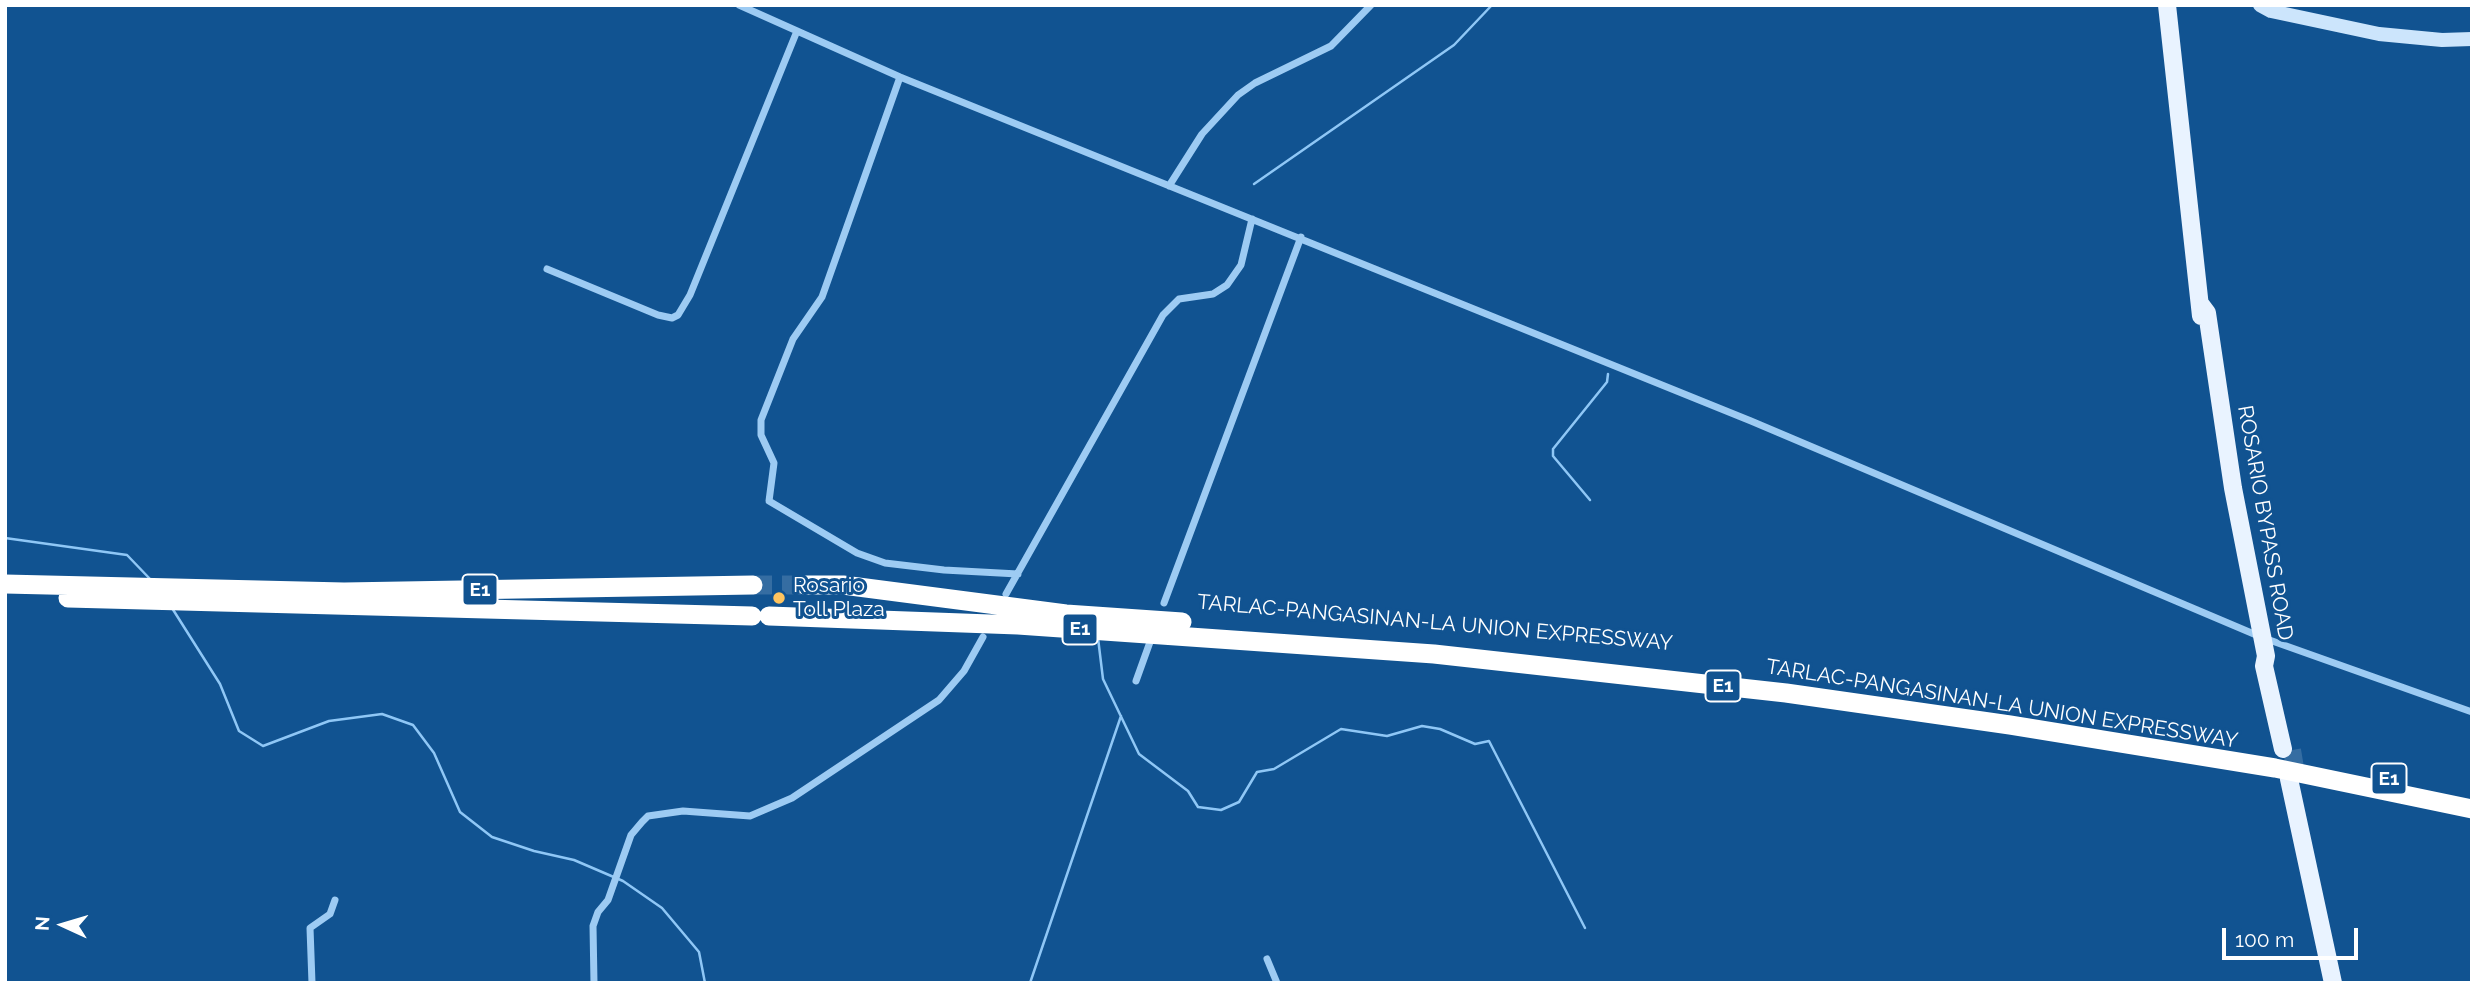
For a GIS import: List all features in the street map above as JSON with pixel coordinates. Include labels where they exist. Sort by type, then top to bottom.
[{"type":"highway","name":"TARLAC-PANGASINAN-LA UNION EXPRESSWAY","points":[[5,584],[86,592],[1031,626],[1421,653],[1772,692],[2010,724],[2275,768],[2472,809]]},
{"type":"highway","name":"TARLAC-PANGASINAN-LA UNION EXPRESSWAY","points":[[805,584],[843,585],[1066,614],[1489,646],[1785,680],[2006,711],[2261,753],[2472,796]]},
{"type":"highway","name":"TARLAC-PANGASINAN-LA UNION EXPRESSWAY","points":[[212,595],[754,585]]},
{"type":"highway","name":"TARLAC-PANGASINAN-LA UNION EXPRESSWAY","points":[[5,597],[86,592]]},
{"type":"main road","name":"ROSARIO BYPASS ROAD","points":[[2158,5],[2178,170],[2184,182]]},
{"type":"main road","name":"ROSARIO BYPASS ROAD","points":[[2167,5],[2186,169],[2184,182],[2213,382],[2220,398],[2233,488],[2266,656],[2264,666],[2287,749]]},
{"type":"main road","points":[[2333,983],[2293,780],[2340,983]]},
{"type":"street","points":[[739,5],[900,77],[1301,237],[1382,273],[1989,519],[2261,637],[2472,712]]},
{"type":"street","points":[[1169,186],[1202,134],[1238,95],[1255,83],[1331,46],[1371,5]]},
{"type":"street","points":[[2260,5],[2284,13],[2389,36],[2472,39]]},
{"type":"street","points":[[547,269],[658,315],[672,318],[678,315],[690,295],[797,31]]},
{"type":"street","points":[[900,77],[822,297],[793,339],[761,421],[761,435],[774,463],[769,501],[866,557],[944,570],[1018,574]]},
{"type":"street","points":[[1006,594],[1163,315],[1179,299],[1213,294],[1227,285],[1241,265],[1252,219]]},
{"type":"street","points":[[1164,603],[1301,237]]},
{"type":"street","points":[[594,983],[593,926],[614,886],[622,855],[631,835],[648,816],[683,811],[750,816],[792,797],[939,700],[964,671],[983,637]]},
{"type":"street","points":[[1136,681],[1150,642]]},
{"type":"street","points":[[312,983],[310,929],[330,914],[335,900]]},
{"type":"street","points":[[1267,959],[1277,983]]},
{"type":"waterway","points":[[1254,184],[1454,45],[1492,5]]},
{"type":"waterway","points":[[1590,500],[1553,456],[1553,449],[1607,382],[1608,374]]},
{"type":"waterway","points":[[5,538],[127,555],[151,580]]},
{"type":"waterway","points":[[172,608],[220,684],[239,731],[263,746],[329,721],[382,714],[413,725],[434,753],[460,812],[492,837],[534,851],[574,860],[623,881],[662,908],[699,952],[705,983]]},
{"type":"waterway","points":[[1098,638],[1103,679],[1139,754],[1188,791],[1198,807],[1221,810],[1239,802],[1257,772],[1274,769],[1341,729],[1387,736],[1422,726],[1440,729],[1475,744],[1489,741],[1585,928]]},
{"type":"waterway","points":[[1030,983],[1121,716]]},
{"type":"tunnel","points":[[753,585],[805,585]]},
{"type":"tunnel","points":[[2292,750],[2297,780]]},
{"type":"place","name":"Rosario Toll Plaza","points":[[779,598]]}]
